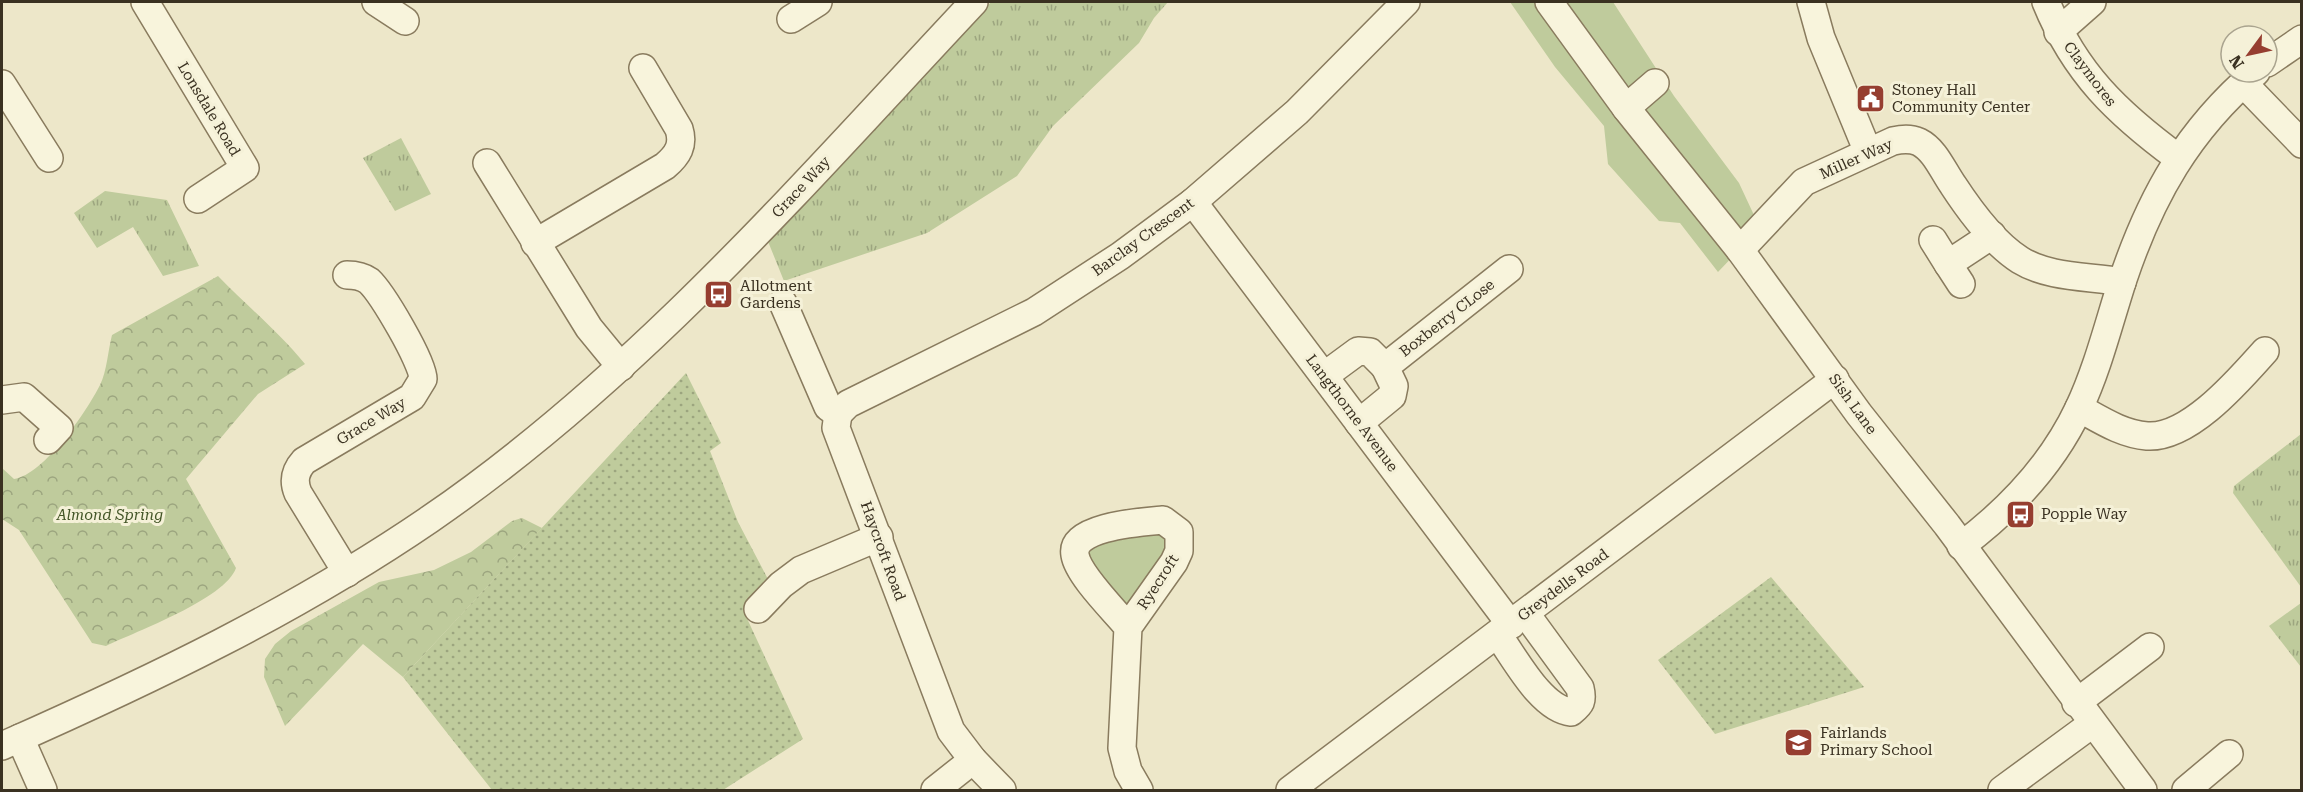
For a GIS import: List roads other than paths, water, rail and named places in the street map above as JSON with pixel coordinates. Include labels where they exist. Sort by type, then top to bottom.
[{"type":"street","name":"Lonsdale Road","points":[[145,2],[244,168],[198,199]]},
{"type":"street","points":[[376,2],[405,21]]},
{"type":"street","points":[[790,19],[818,2]]},
{"type":"street","name":"Grace Way","points":[[11,742],[190,660],[347,573],[430,519],[485,479],[621,367],[734,258],[974,2]]},
{"type":"street","name":"Barclay Crescent","points":[[838,414],[848,404],[1034,312],[1120,256],[1193,202],[1298,112],[1406,2]]},
{"type":"street","name":"Sish Lane","points":[[1549,2],[1626,108],[1740,250],[1859,414],[1961,546],[2143,790]]},
{"type":"street","points":[[1811,2],[1821,38],[1869,152]]},
{"type":"street","name":"Claymores","points":[[2046,2],[2058,32],[2097,88],[2121,114],[2178,158]]},
{"type":"street","points":[[2058,32],[2092,2]]},
{"type":"street","points":[[2279,55],[2301,39]]},
{"type":"street","points":[[535,243],[665,166],[676,155],[681,143],[679,129],[643,68]]},
{"type":"street","points":[[1626,108],[1646,82]]},
{"type":"street","points":[[2,84],[49,158]]},
{"type":"street","points":[[1961,546],[1995,518],[2033,478],[2059,442],[2079,408],[2112,319],[2122,282],[2155,197],[2178,158],[2211,115],[2244,84]]},
{"type":"street","points":[[2255,84],[2301,144]]},
{"type":"street","name":"Miller Way","points":[[1740,250],[1804,182],[1893,141],[1905,139],[1920,143],[1929,149],[1954,187],[1992,236],[2010,254],[2042,271],[2122,282]]},
{"type":"street","points":[[487,163],[589,328],[621,367]]},
{"type":"street","name":"Langthorne Avenue","points":[[1193,202],[1512,624]]},
{"type":"street","points":[[1933,240],[1954,274],[1992,236]]},
{"type":"street","name":"Boxberry CLose","points":[[1386,367],[1509,269]]},
{"type":"street","name":"Grace Way","points":[[347,275],[362,277],[374,287],[421,363],[423,379],[412,397],[304,461],[296,472],[295,486],[298,493],[347,573]]},
{"type":"street","name":"Haycroft Road","points":[[783,303],[828,407],[838,414],[836,428],[951,731],[973,760],[1002,790]]},
{"type":"street","name":"Boxberry CLose","points":[[1324,376],[1358,351],[1370,352],[1386,367],[1394,386],[1392,396],[1359,423]]},
{"type":"street","points":[[2079,408],[2119,430],[2147,436],[2163,435],[2180,428],[2232,387],[2265,351]]},
{"type":"street","name":"Greydells Road","points":[[1290,790],[1835,379]]},
{"type":"street","points":[[2,400],[24,397],[60,428]]},
{"type":"street","points":[[758,609],[781,585],[801,570],[879,537]]},
{"type":"street","points":[[1128,627],[1122,748],[1128,771],[1139,790]]},
{"type":"street","points":[[2002,790],[2150,647]]},
{"type":"street","points":[[11,742],[43,790]]},
{"type":"street","points":[[2186,790],[2229,754]]},
{"type":"street","points":[[935,790],[973,760]]},
{"type":"place","name":"Stoney Hall Community Center","points":[[1871,99]]},
{"type":"place","name":"Allotment Gardens","points":[[719,295]]},
{"type":"place","name":"Popple Way","points":[[2020,514]]},
{"type":"place","name":"Fairlands Primary School","points":[[1799,742]]},
{"type":"park label","name":"Almond Spring","points":[[110,515]]}]
